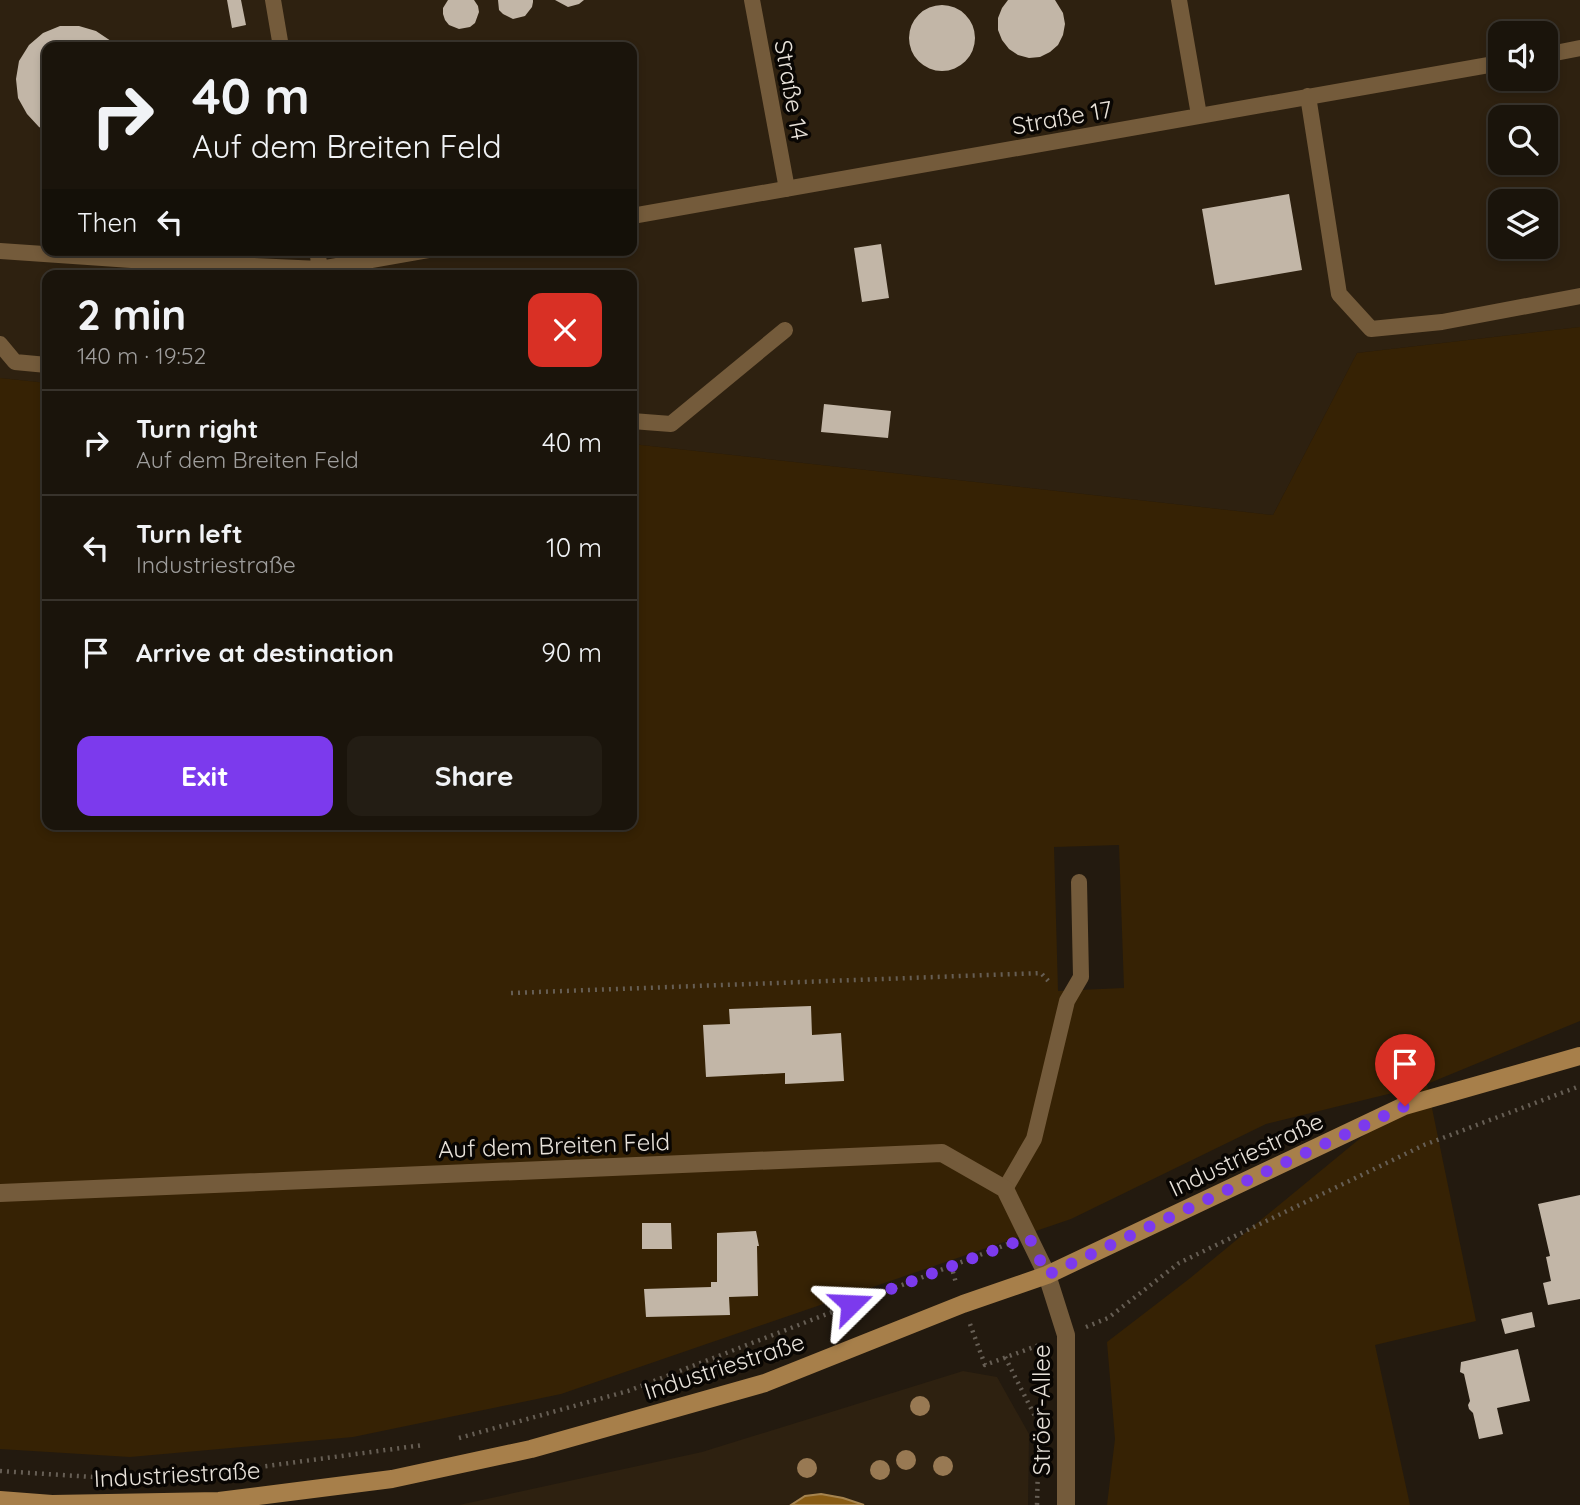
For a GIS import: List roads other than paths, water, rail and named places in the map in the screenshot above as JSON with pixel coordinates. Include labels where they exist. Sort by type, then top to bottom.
[{"type":"main road","name":"Industriestraße","points":[[0,1500],[52,1504],[219,1501],[392,1479],[530,1449],[765,1383],[962,1304],[1047,1275],[1405,1106],[1580,1056]]},
{"type":"street","name":"Auf dem Breiten Feld","points":[[0,1194],[942,1153],[1005,1189]]},
{"type":"street","points":[[1005,1189],[1047,1275]]},
{"type":"street","name":"Ströer-Allee","points":[[1047,1275],[1066,1335],[1066,1505]]},
{"type":"lane","points":[[272,0],[280,42]]},
{"type":"lane","name":"Straße 14","points":[[752,0],[787,189]]},
{"type":"lane","points":[[1178,0],[1199,115]]},
{"type":"lane","points":[[1558,52],[1580,48]]},
{"type":"lane","name":"Straße 17","points":[[637,215],[1488,65]]},
{"type":"lane","points":[[1308,96],[1339,294],[1371,329],[1442,322],[1580,296]]},
{"type":"lane","points":[[0,251],[42,254]]},
{"type":"lane","points":[[73,256],[320,269],[394,256]]},
{"type":"lane","points":[[318,256],[320,269]]},
{"type":"lane","points":[[637,421],[671,424],[785,330]]},
{"type":"lane","points":[[0,344],[15,362],[42,365]]},
{"type":"lane","points":[[1005,1189],[1034,1139],[1067,1001],[1081,977],[1079,882]]}]
